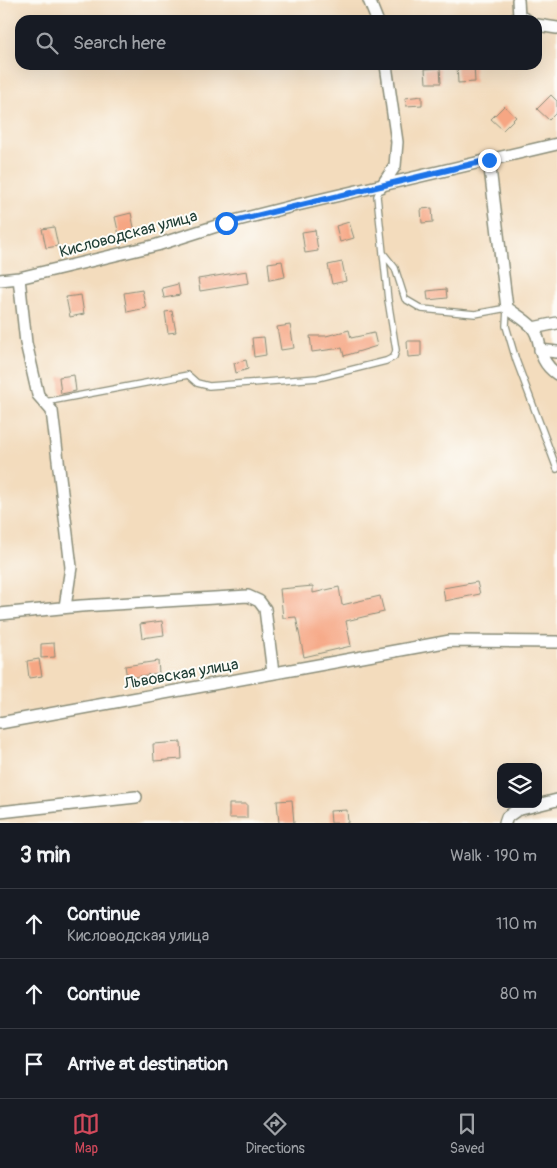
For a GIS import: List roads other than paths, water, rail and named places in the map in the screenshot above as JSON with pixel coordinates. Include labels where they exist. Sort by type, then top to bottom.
[{"type":"street","points":[[518,0],[520,15]]},
{"type":"street","points":[[371,1],[375,15]]},
{"type":"street","points":[[542,26],[557,28]]},
{"type":"street","points":[[381,187],[395,166],[397,142],[387,70]]},
{"type":"street","name":"Кисловодская улица","points":[[0,280],[19,278],[157,245],[226,223],[283,208],[381,187],[557,144]]},
{"type":"street","points":[[489,160],[507,308],[532,328],[540,350],[540,356],[550,369],[557,374]]},
{"type":"street","points":[[19,278],[26,343],[38,395],[52,411],[71,567],[65,607]]},
{"type":"street","points":[[532,328],[557,324]]},
{"type":"street","points":[[540,350],[557,352]]},
{"type":"street","points":[[0,614],[65,607],[248,596],[259,601],[265,609],[273,673]]},
{"type":"street","name":"Львовская улица","points":[[0,723],[450,641],[557,642]]},
{"type":"street","points":[[0,812],[136,797]]},
{"type":"street","points":[[505,823],[507,816],[517,810],[557,800]]},
{"type":"lane","points":[[45,402],[188,375],[197,383],[209,386],[318,378],[386,361],[394,357],[396,350],[377,196],[381,187]]},
{"type":"lane","points":[[383,253],[396,268],[405,299],[422,309],[474,314],[507,308],[506,326],[513,351],[557,470]]}]
